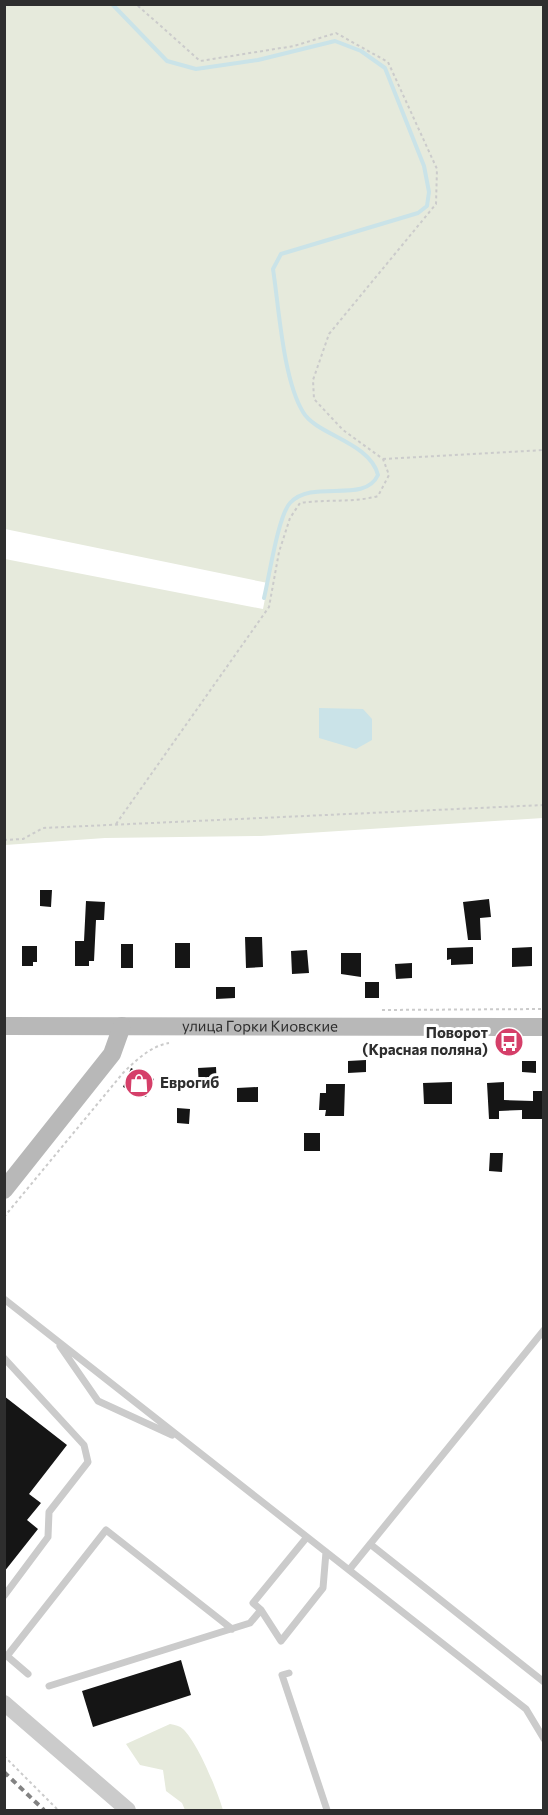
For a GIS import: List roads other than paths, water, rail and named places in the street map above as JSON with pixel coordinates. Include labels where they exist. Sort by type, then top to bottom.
[{"type":"main road","name":"улица Горки Киовские","points":[[4,1026],[543,1027]]},
{"type":"main road","points":[[4,1190],[112,1054],[122,1026]]},
{"type":"street","points":[[4,1703],[129,1810]]},
{"type":"lane","points":[[4,1299],[526,1709],[543,1738]]},
{"type":"lane","points":[[349,1570],[543,1330]]},
{"type":"lane","points":[[56,1340],[98,1401],[185,1441]]},
{"type":"lane","points":[[4,1596],[48,1537],[49,1512],[88,1462],[84,1445],[5,1359]]},
{"type":"lane","points":[[27,1674],[8,1656],[106,1530],[232,1629]]},
{"type":"lane","points":[[307,1537],[253,1603],[261,1610],[281,1641],[323,1588],[326,1552]]},
{"type":"lane","points":[[370,1544],[543,1682]]},
{"type":"lane","points":[[49,1686],[250,1623],[261,1610]]},
{"type":"lane","points":[[289,1673],[282,1675],[327,1810]]},
{"type":"water","points":[[319,708],[363,709],[372,719],[372,740],[356,749],[319,738]]},
{"type":"waterway","points":[[112,4],[167,61],[196,69],[258,60],[335,41],[361,51],[385,68],[424,166],[429,192],[427,206],[418,213],[281,254],[273,269],[286,363],[296,398],[303,412],[319,427],[365,454],[378,475],[371,484],[362,489],[311,492],[290,503],[278,533],[264,598]]},
{"type":"railway","points":[[4,1772],[44,1810]]},
{"type":"place","name":"Поворот (Красная поляна)","points":[[509,1042]]},
{"type":"place","name":"Еврогиб","points":[[139,1083]]}]
